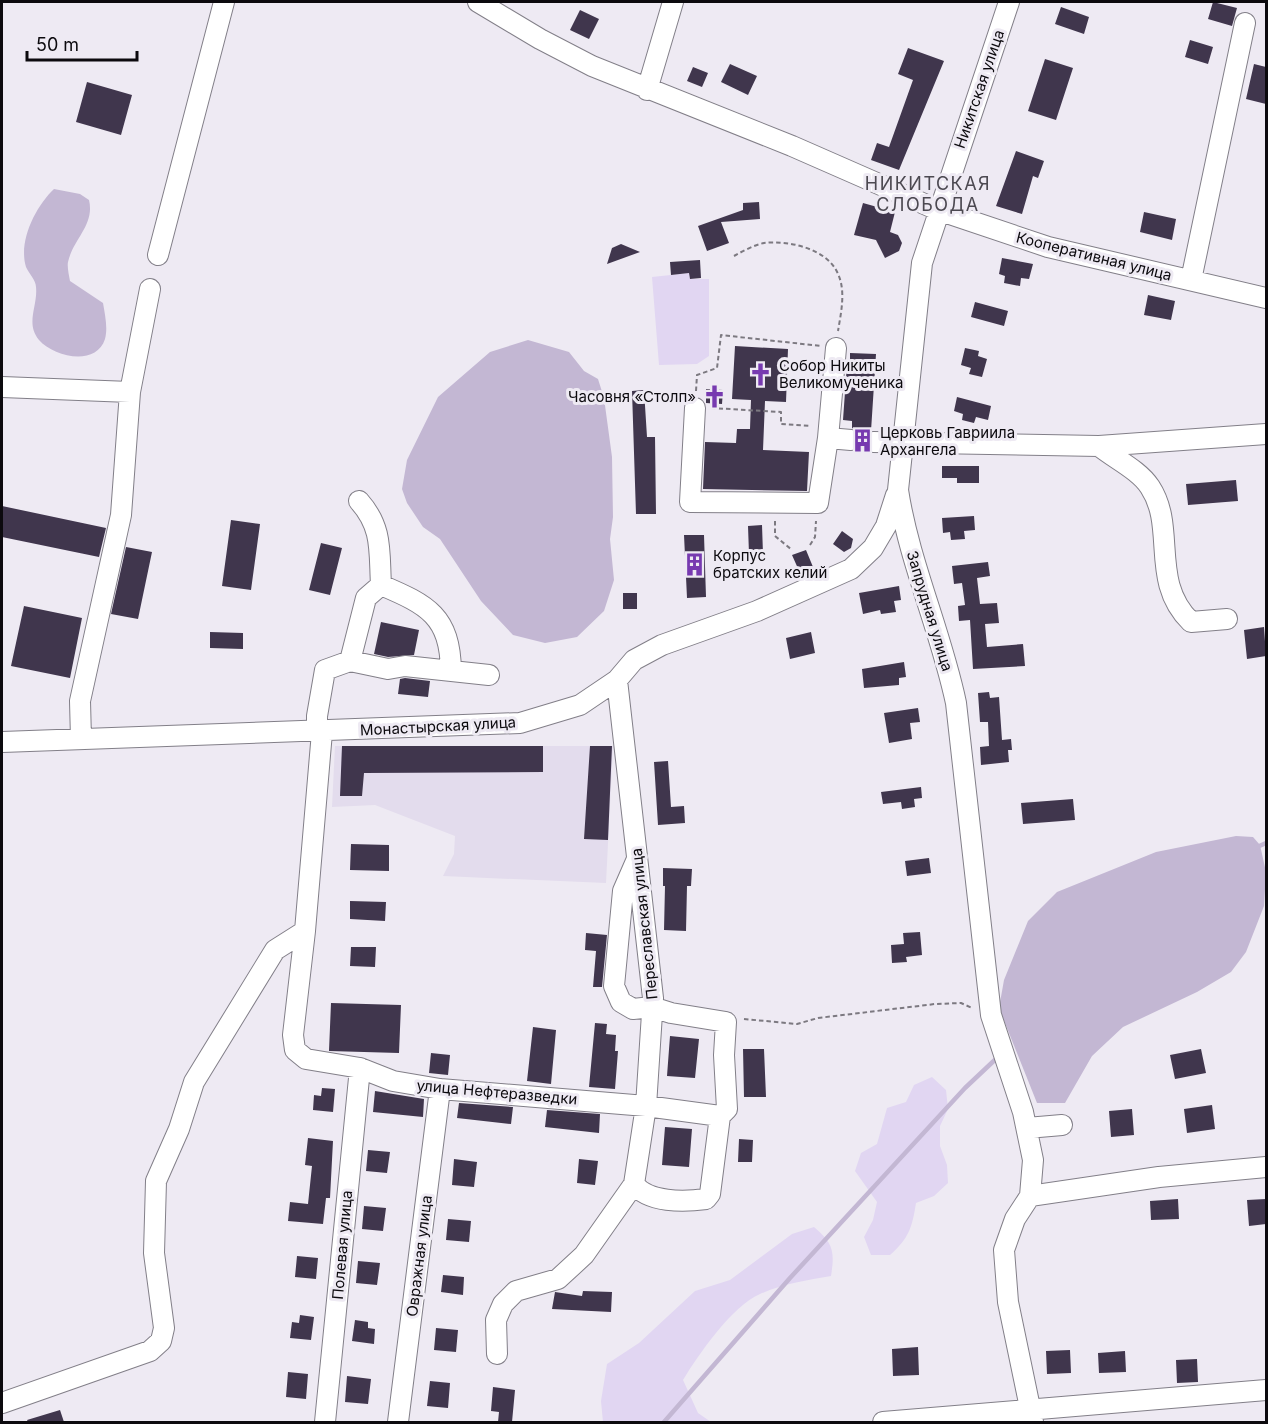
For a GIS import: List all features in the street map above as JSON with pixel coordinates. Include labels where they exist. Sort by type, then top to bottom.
[{"type":"street","points":[[158,255],[224,2]]},
{"type":"street","name":"Кооперативная улица","points":[[478,2],[565,53],[647,90],[938,210],[1048,247],[1266,298]]},
{"type":"street","points":[[647,90],[673,2]]},
{"type":"street","name":"Никитская улица","points":[[938,210],[1009,2]]},
{"type":"street","points":[[1191,280],[1245,23]]},
{"type":"street","name":"Запрудная улица","points":[[938,210],[922,263],[898,490],[902,516],[947,660],[956,703],[992,1015],[1027,1128],[1033,1160],[1030,1196]]},
{"type":"street","points":[[81,739],[80,701],[121,515],[130,393],[150,289]]},
{"type":"street","points":[[695,408],[690,502],[818,503],[836,348]]},
{"type":"street","points":[[2,387],[130,393]]},
{"type":"street","points":[[828,432],[851,440]]},
{"type":"street","points":[[873,442],[1100,446],[1266,434]]},
{"type":"street","points":[[1100,446],[1149,485],[1156,499],[1161,516],[1165,568],[1171,592],[1180,611],[1191,622],[1227,620]]},
{"type":"street","name":"Монастырская улица","points":[[2,742],[520,723],[580,705],[617,680],[634,660],[662,645],[757,611],[851,569],[873,548],[882,533],[898,490]]},
{"type":"street","points":[[359,501],[370,514],[379,534],[381,585]]},
{"type":"street","points":[[350,661],[366,598],[381,585]]},
{"type":"street","points":[[381,585],[410,597],[432,613],[445,629],[451,650],[451,671]]},
{"type":"street","points":[[2,1403],[150,1351],[161,1341],[164,1328],[154,1253],[156,1181],[179,1129],[194,1082],[275,950],[305,931],[320,732],[316,716],[325,670],[350,661],[388,669],[405,666],[489,675]]},
{"type":"street","name":"Переславская улица","points":[[497,1354],[496,1320],[503,1304],[516,1291],[558,1279],[584,1255],[634,1184],[646,1106],[652,1006],[617,680]]},
{"type":"street","points":[[634,1184],[640,1192],[657,1197],[677,1200],[706,1199],[710,1194],[720,1116],[727,1109],[724,1055],[726,1022],[671,1013],[652,1006],[633,1009],[621,1002],[614,986],[623,891],[637,859]]},
{"type":"street","name":"улица Нефтеразведки","points":[[305,931],[293,1035],[295,1050],[306,1059],[360,1068],[393,1081],[440,1089],[646,1106],[720,1116]]},
{"type":"street","name":"Полевая улица","points":[[326,1422],[360,1068]]},
{"type":"street","name":"Овражная улица","points":[[398,1422],[440,1089]]},
{"type":"street","points":[[1027,1128],[1062,1125]]},
{"type":"street","points":[[1031,1416],[1008,1302],[1004,1250],[1015,1219],[1030,1196],[1159,1177],[1266,1167]]},
{"type":"street","points":[[883,1422],[1031,1416],[1266,1390]]},
{"type":"path","points":[[734,256],[763,243],[786,243],[808,249],[827,259],[838,273],[842,291],[836,348],[721,335],[717,368],[697,375],[695,408],[781,412],[781,424],[828,432]]},
{"type":"path","points":[[774,503],[775,536],[792,550]]},
{"type":"path","points":[[810,545],[815,537],[818,503]]},
{"type":"path","points":[[726,1022],[748,1019],[797,1024],[818,1018],[953,1004],[962,1004],[992,1015]]},
{"type":"shaded area","points":[[54,189],[80,194],[89,200],[89,217],[71,254],[68,271],[70,281],[103,303],[106,330],[105,339],[100,348],[84,356],[64,355],[54,351],[39,340],[33,327],[36,287],[26,267],[24,246],[35,214]]},
{"type":"shaded area","points":[[689,273],[690,279],[709,279],[709,356],[697,364],[659,365],[652,277]]},
{"type":"shaded area","points":[[528,340],[569,352],[584,371],[598,379],[604,398],[612,457],[613,517],[610,539],[614,580],[604,611],[577,637],[545,643],[513,635],[481,601],[440,539],[423,527],[407,503],[402,489],[407,460],[438,397],[490,352]]},
{"type":"shaded area","points":[[335,746],[613,746],[606,883],[443,876],[454,854],[455,836],[375,805],[332,807]]},
{"type":"shaded area","points":[[1236,836],[1253,837],[1260,845],[1266,872],[1264,906],[1246,952],[1231,972],[1197,992],[1123,1027],[1092,1056],[1065,1103],[1037,1103],[999,1008],[1004,980],[1028,921],[1057,892],[1156,852]]},
{"type":"shaded area","points":[[932,1077],[946,1090],[948,1109],[940,1126],[940,1146],[947,1165],[948,1183],[934,1196],[916,1203],[909,1232],[890,1255],[871,1255],[864,1237],[873,1220],[877,1202],[855,1171],[861,1153],[877,1144],[887,1108],[906,1102],[914,1085]]},
{"type":"shaded area","points":[[814,1227],[831,1248],[833,1260],[831,1276],[777,1288],[749,1300],[717,1332],[683,1380],[698,1413],[711,1422],[603,1422],[601,1401],[607,1364],[639,1343],[695,1291],[730,1280],[792,1234]]},
{"type":"building","points":[[1213,2],[1237,8],[1232,26],[1208,19]]},
{"type":"building","points":[[1061,7],[1089,17],[1084,34],[1055,24]]},
{"type":"building","points":[[580,10],[599,19],[589,39],[570,30]]},
{"type":"building","points":[[1190,40],[1213,47],[1208,64],[1185,57]]},
{"type":"building","points":[[908,48],[944,61],[899,170],[871,160],[877,143],[889,147],[913,80],[898,74]]},
{"type":"building","points":[[1045,59],[1073,68],[1056,120],[1028,111]]},
{"type":"building","points":[[730,64],[757,76],[748,95],[721,82]]},
{"type":"building","points":[[1254,64],[1266,67],[1266,104],[1246,99]]},
{"type":"building","points":[[693,67],[708,73],[702,87],[687,81]]},
{"type":"building","points":[[87,82],[132,95],[121,135],[76,122]]},
{"type":"building","points":[[1016,151],[1044,161],[1038,178],[1033,176],[1022,214],[996,206]]},
{"type":"building","points":[[759,202],[760,219],[721,222],[729,243],[707,251],[698,226],[743,210],[743,203]]},
{"type":"building","points":[[863,203],[895,212],[890,232],[898,235],[902,243],[899,251],[885,258],[876,240],[854,235]]},
{"type":"building","points":[[1144,212],[1176,219],[1172,240],[1140,232]]},
{"type":"building","points":[[621,244],[640,252],[607,264],[612,248]]},
{"type":"building","points":[[1002,258],[1033,264],[1029,279],[1021,278],[1020,286],[1004,283],[1005,276],[999,274]]},
{"type":"building","points":[[700,260],[701,278],[690,279],[689,273],[671,275],[670,262]]},
{"type":"building","points":[[1148,295],[1175,301],[1171,320],[1144,315]]},
{"type":"building","points":[[975,302],[1008,311],[1004,326],[971,317]]},
{"type":"building","points":[[735,346],[788,349],[786,402],[765,401],[763,450],[809,452],[807,491],[703,489],[705,442],[736,443],[737,429],[750,429],[751,400],[732,399]]},
{"type":"building","points":[[965,348],[979,351],[978,356],[987,359],[982,377],[969,374],[971,368],[961,365]]},
{"type":"building","points":[[850,353],[876,354],[871,431],[862,437],[852,428],[852,421],[843,420],[847,364],[850,365]]},
{"type":"building","name":"Часовня «Столп»","points":[[706,389],[723,390],[722,404],[706,403]]},
{"type":"building","points":[[644,390],[647,437],[655,437],[656,514],[636,514],[632,391]]},
{"type":"building","points":[[957,397],[991,406],[988,420],[976,417],[974,423],[962,420],[963,414],[954,411]]},
{"type":"building","points":[[942,466],[979,466],[979,483],[957,483],[957,478],[942,478]]},
{"type":"building","points":[[1236,480],[1238,501],[1188,505],[1186,484]]},
{"type":"building","points":[[2,506],[106,528],[99,557],[2,537]]},
{"type":"building","points":[[974,516],[975,530],[964,531],[965,539],[951,540],[950,532],[943,533],[942,518]]},
{"type":"building","points":[[231,520],[260,524],[251,590],[222,586]]},
{"type":"building","points":[[762,525],[763,554],[749,554],[748,526]]},
{"type":"building","points":[[842,531],[853,539],[851,548],[844,552],[833,544]]},
{"type":"building","name":"Корпус братских келий","points":[[684,535],[704,535],[706,597],[687,598]]},
{"type":"building","points":[[321,543],[342,548],[330,595],[309,590]]},
{"type":"building","points":[[126,547],[152,552],[138,619],[111,614]]},
{"type":"building","points":[[806,550],[813,567],[800,573],[792,555]]},
{"type":"building","points":[[988,562],[990,576],[977,578],[980,604],[997,603],[999,623],[985,624],[987,647],[1023,644],[1025,666],[973,669],[970,620],[959,621],[958,606],[965,605],[962,583],[954,584],[952,566]]},
{"type":"building","points":[[899,586],[901,600],[894,601],[896,612],[881,614],[880,610],[863,614],[859,593]]},
{"type":"building","points":[[623,593],[637,593],[637,609],[623,609]]},
{"type":"building","points":[[24,606],[82,618],[70,678],[11,666]]},
{"type":"building","points":[[381,622],[419,630],[414,655],[388,657],[374,654]]},
{"type":"building","points":[[1264,627],[1266,656],[1247,659],[1244,630]]},
{"type":"building","points":[[210,632],[243,633],[243,649],[210,648]]},
{"type":"building","points":[[811,632],[815,653],[790,659],[786,638]]},
{"type":"building","points":[[904,662],[906,677],[899,678],[899,685],[864,688],[862,669]]},
{"type":"building","points":[[400,679],[430,681],[428,697],[398,694]]},
{"type":"building","points":[[989,692],[990,698],[999,697],[1002,740],[1011,739],[1012,750],[1008,750],[1009,762],[981,765],[980,747],[989,746],[988,722],[980,722],[978,693]]},
{"type":"building","points":[[918,708],[920,722],[910,723],[912,739],[889,743],[884,713]]},
{"type":"building","points":[[342,746],[543,746],[543,772],[364,773],[362,796],[340,796]]},
{"type":"building","points":[[590,746],[612,746],[608,840],[584,839]]},
{"type":"building","points":[[668,761],[671,807],[684,806],[685,823],[658,825],[654,762]]},
{"type":"building","points":[[921,787],[922,798],[914,799],[915,807],[902,809],[901,802],[883,804],[881,792]]},
{"type":"building","points":[[1073,799],[1075,820],[1023,824],[1021,803]]},
{"type":"building","points":[[351,844],[389,845],[389,871],[350,870]]},
{"type":"building","points":[[929,858],[931,873],[907,876],[905,861]]},
{"type":"building","points":[[663,868],[692,869],[691,886],[687,886],[686,931],[664,930]]},
{"type":"building","points":[[350,901],[386,902],[385,921],[350,919]]},
{"type":"building","points":[[920,932],[922,955],[906,957],[907,962],[892,963],[891,945],[904,944],[903,933]]},
{"type":"building","points":[[586,933],[607,935],[602,987],[593,987],[596,951],[585,950]]},
{"type":"building","points":[[351,947],[376,947],[375,967],[350,966]]},
{"type":"building","points":[[331,1003],[401,1005],[399,1053],[329,1051]]},
{"type":"building","points":[[595,1023],[607,1024],[606,1034],[616,1035],[615,1051],[618,1051],[615,1089],[589,1087]]},
{"type":"building","points":[[533,1027],[556,1030],[551,1084],[527,1081]]},
{"type":"building","points":[[670,1036],[699,1039],[695,1078],[667,1076]]},
{"type":"building","points":[[743,1049],[764,1049],[766,1097],[744,1097]]},
{"type":"building","points":[[1201,1049],[1206,1073],[1175,1079],[1170,1055]]},
{"type":"building","points":[[431,1053],[450,1055],[448,1075],[429,1073]]},
{"type":"building","points":[[322,1088],[335,1089],[333,1112],[313,1110],[314,1095],[321,1096]]},
{"type":"building","points":[[375,1091],[424,1099],[423,1117],[373,1112]]},
{"type":"building","points":[[459,1103],[513,1107],[511,1124],[457,1118]]},
{"type":"building","points":[[1212,1105],[1215,1129],[1187,1133],[1184,1109]]},
{"type":"building","points":[[1132,1109],[1134,1135],[1111,1137],[1109,1111]]},
{"type":"building","points":[[547,1110],[600,1114],[599,1133],[545,1127]]},
{"type":"building","points":[[665,1127],[692,1129],[689,1167],[662,1165]]},
{"type":"building","points":[[308,1138],[333,1141],[330,1198],[326,1198],[323,1224],[288,1221],[290,1202],[308,1204],[312,1166],[305,1165]]},
{"type":"building","points":[[739,1139],[753,1140],[752,1162],[738,1162]]},
{"type":"building","points":[[368,1150],[390,1152],[387,1173],[366,1171]]},
{"type":"building","points":[[454,1159],[477,1162],[474,1187],[452,1185]]},
{"type":"building","points":[[579,1159],[598,1161],[595,1185],[577,1183]]},
{"type":"building","points":[[1178,1199],[1179,1219],[1151,1220],[1150,1201]]},
{"type":"building","points":[[1266,1199],[1266,1224],[1249,1226],[1247,1200]]},
{"type":"building","points":[[364,1206],[386,1208],[383,1231],[362,1229]]},
{"type":"building","points":[[448,1219],[471,1221],[469,1242],[446,1240]]},
{"type":"building","points":[[297,1256],[318,1258],[316,1279],[295,1277]]},
{"type":"building","points":[[358,1261],[380,1263],[377,1285],[356,1283]]},
{"type":"building","points":[[443,1275],[464,1277],[463,1295],[441,1292]]},
{"type":"building","points":[[583,1291],[612,1292],[611,1312],[552,1309],[555,1292],[582,1296]]},
{"type":"building","points":[[300,1315],[314,1317],[311,1340],[290,1338],[292,1322],[299,1323]]},
{"type":"building","points":[[355,1320],[368,1322],[368,1328],[375,1329],[374,1344],[352,1341]]},
{"type":"building","points":[[436,1328],[458,1330],[456,1352],[434,1350]]},
{"type":"building","points":[[918,1347],[919,1375],[893,1376],[892,1349]]},
{"type":"building","points":[[1070,1350],[1071,1373],[1047,1374],[1046,1351]]},
{"type":"building","points":[[1125,1351],[1126,1372],[1099,1373],[1098,1353]]},
{"type":"building","points":[[1197,1359],[1198,1382],[1177,1383],[1176,1360]]},
{"type":"building","points":[[288,1372],[308,1374],[306,1399],[286,1397]]},
{"type":"building","points":[[347,1376],[371,1379],[368,1404],[345,1402]]},
{"type":"building","points":[[430,1381],[450,1383],[448,1408],[427,1406]]},
{"type":"building","points":[[493,1387],[515,1390],[512,1422],[498,1422],[499,1412],[491,1411]]},
{"type":"building","points":[[60,1410],[64,1422],[28,1422],[27,1420]]},
{"type":"waterway","points":[[1255,848],[1266,843]]},
{"type":"waterway","points":[[664,1422],[790,1278],[965,1088],[999,1056]]},
{"type":"place","name":"Собор Никиты Великомученика","points":[[761,374]]},
{"type":"place","name":"Часовня «Столп»","points":[[714,396]]},
{"type":"place","name":"Церковь Гавриила Архангела","points":[[862,441]]},
{"type":"place","name":"Корпус братских келий","points":[[695,564]]},
{"type":"district","name":"НИКИТСКАЯ СЛОБОДА","points":[[928,193]]}]
